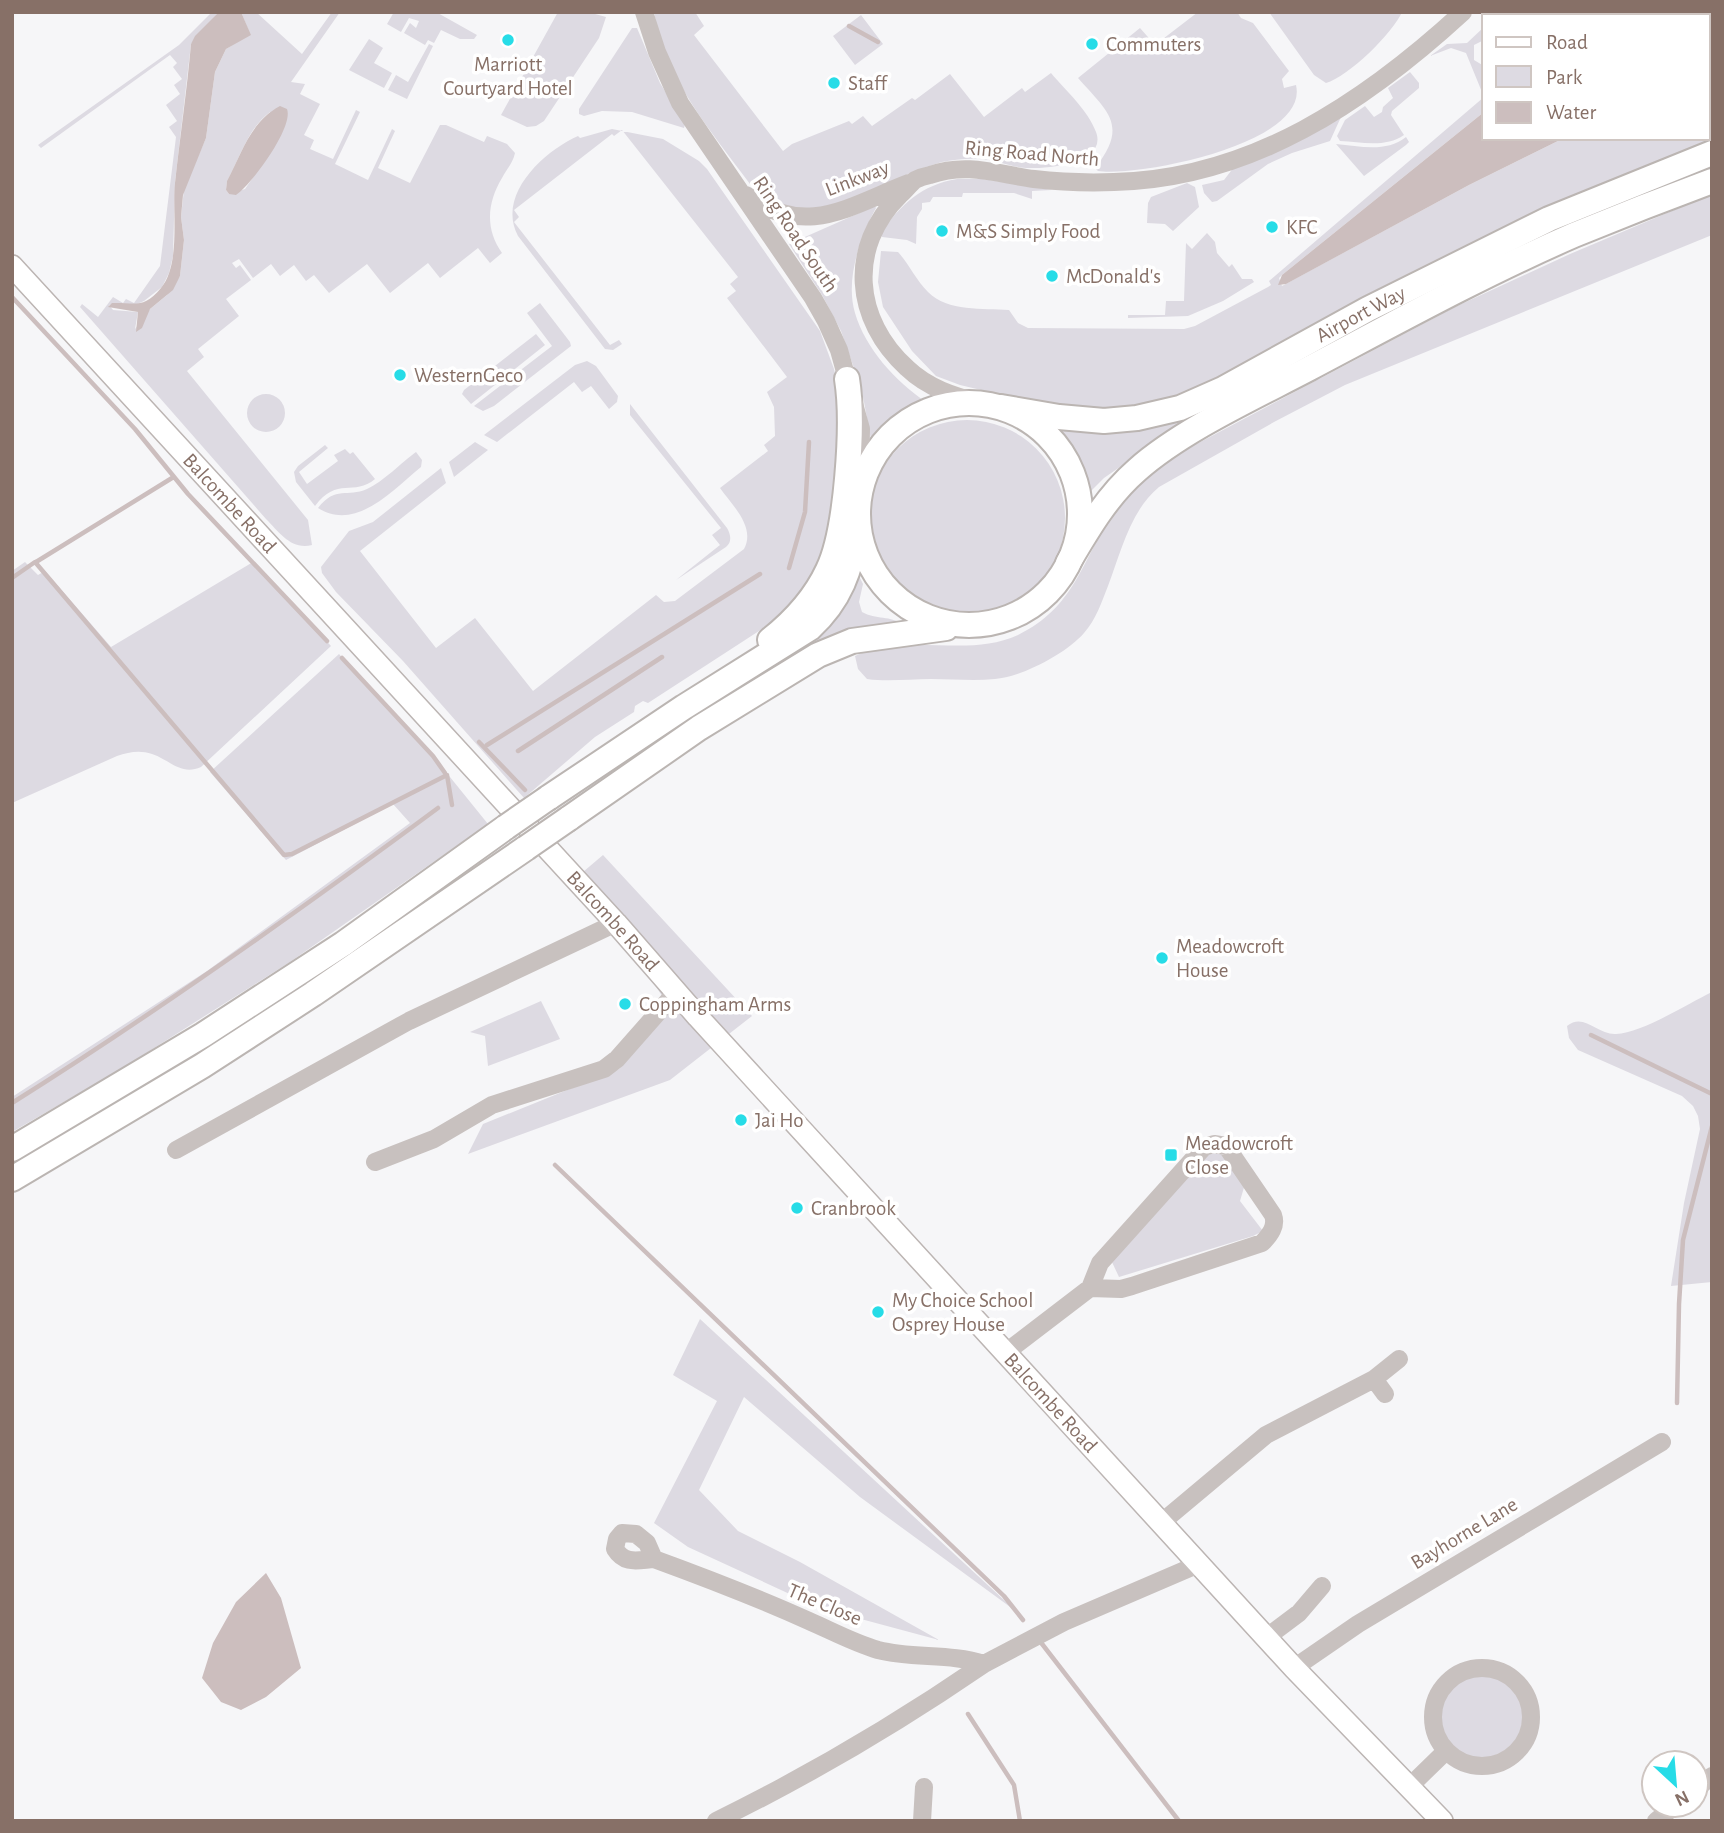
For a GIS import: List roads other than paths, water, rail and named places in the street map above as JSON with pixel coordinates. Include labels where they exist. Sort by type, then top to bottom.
[{"type":"highway","name":"Airport Way","points":[[992,406],[1104,421],[1137,418],[1180,408],[1209,396],[1368,309],[1549,219],[1712,153]]},
{"type":"highway","name":"Airport Way","points":[[1068,563],[1119,487],[1146,462],[1181,439],[1447,296],[1572,236],[1712,181]]},
{"type":"highway","points":[[684,706],[787,626],[809,602],[827,573],[838,540],[847,471],[847,379]]},
{"type":"highway","points":[[12,1149],[203,1035],[323,958],[548,798],[684,706],[795,638],[824,614],[848,574],[859,507],[873,457],[896,428],[938,407],[958,403],[992,406],[1027,419],[1056,446],[1072,473],[1079,495],[1077,538],[1068,563],[1053,588],[1032,607],[999,621],[877,636],[826,651],[732,707],[313,994],[202,1066],[12,1179]]},
{"type":"highway","points":[[859,507],[864,549],[870,564],[900,601],[932,620],[967,626]]},
{"type":"main road","name":"Balcombe Road","points":[[12,266],[616,923],[1294,1668],[1443,1821]]},
{"type":"street","name":"Ring Road South","points":[[644,12],[671,85],[823,314],[839,350],[861,429],[859,507]]},
{"type":"street","points":[[1384,78],[1447,12]]},
{"type":"street","points":[[1384,78],[1421,50],[1463,12]]},
{"type":"street","name":"Ring Road North","points":[[992,406],[939,391],[909,370],[884,341],[867,303],[863,267],[871,237],[891,203],[916,180],[942,171],[969,167],[1033,178],[1093,182],[1138,181],[1183,174],[1230,162],[1289,138],[1327,118],[1384,78]]},
{"type":"street","name":"Linkway","points":[[738,189],[775,212],[815,217],[832,214],[916,180]]},
{"type":"street","points":[[176,1150],[409,1021],[616,923]]},
{"type":"street","points":[[375,1162],[434,1139],[492,1105],[604,1069],[617,1059],[676,992]]},
{"type":"street","points":[[1005,1353],[1090,1289],[1100,1263],[1203,1147],[1214,1144],[1226,1146],[1275,1220],[1271,1234],[1262,1243],[1121,1289],[1090,1289]]},
{"type":"street","points":[[1161,1523],[1266,1435],[1374,1379],[1399,1359]]},
{"type":"street","points":[[1374,1379],[1385,1394]]},
{"type":"street","name":"Bayhorne Lane","points":[[1294,1668],[1369,1618],[1662,1442]]},
{"type":"street","name":"The Close","points":[[654,1559],[808,1620],[846,1639],[880,1650],[921,1657],[965,1658],[984,1664]]},
{"type":"street","points":[[716,1821],[851,1751],[984,1664],[1064,1622],[1199,1564]]},
{"type":"street","points":[[1267,1637],[1299,1613],[1322,1586]]},
{"type":"street","points":[[1478,1667],[1495,1669],[1509,1675],[1524,1690],[1530,1706],[1531,1723],[1524,1743],[1513,1755],[1498,1764],[1482,1767],[1466,1764],[1446,1751],[1437,1739],[1432,1722],[1434,1702],[1443,1685],[1458,1674],[1478,1667]]},
{"type":"street","points":[[1409,1787],[1446,1751]]},
{"type":"street","points":[[922,1821],[924,1787]]},
{"type":"water","points":[[219,12],[241,12],[251,35],[226,49],[215,72],[206,138],[183,195],[181,217],[184,240],[180,276],[173,290],[150,309],[142,328],[136,332],[138,312],[108,307],[112,303],[143,302],[155,295],[167,278],[173,252],[175,183],[191,44],[195,36]]},
{"type":"water","points":[[1712,12],[1712,64],[1710,65],[1710,14],[1513,14]]},
{"type":"water","points":[[280,106],[287,109],[287,117],[270,155],[243,189],[236,195],[229,194],[226,190],[227,181],[248,139],[261,121]]},
{"type":"water","points":[[1482,114],[1482,140],[1560,140],[1469,185],[1286,284],[1278,285],[1282,275]]},
{"type":"water","points":[[266,1573],[281,1598],[301,1668],[266,1697],[241,1710],[221,1702],[202,1678],[213,1643],[236,1602]]},
{"type":"waterway","points":[[849,26],[878,42]]},
{"type":"waterway","points":[[12,297],[135,429],[188,494],[327,641]]},
{"type":"waterway","points":[[789,568],[805,512],[809,442]]},
{"type":"waterway","points":[[36,562],[172,478]]},
{"type":"waterway","points":[[12,578],[35,562],[284,855],[292,854],[447,775],[452,805]]},
{"type":"waterway","points":[[487,745],[760,574]]},
{"type":"waterway","points":[[518,751],[662,657]]},
{"type":"waterway","points":[[342,658],[433,756],[445,773]]},
{"type":"waterway","points":[[479,742],[525,790]]},
{"type":"waterway","points":[[12,1103],[228,960],[438,808]]},
{"type":"waterway","points":[[1591,1035],[1712,1094]]},
{"type":"waterway","points":[[1677,1403],[1683,1240],[1712,1126]]},
{"type":"waterway","points":[[555,1165],[1004,1596],[1023,1620]]},
{"type":"waterway","points":[[1039,1640],[1179,1821]]},
{"type":"waterway","points":[[968,1714],[1014,1785],[1020,1821]]},
{"type":"place","name":"Marriott Courtyard Hotel","points":[[508,40]]},
{"type":"place","name":"Commuters","points":[[1092,44]]},
{"type":"place","name":"Staff","points":[[834,83]]},
{"type":"place","name":"KFC","points":[[1272,227]]},
{"type":"place","name":"M&S Simply Food","points":[[942,231]]},
{"type":"place","name":"McDonald's","points":[[1052,276]]},
{"type":"place","name":"WesternGeco","points":[[400,375]]},
{"type":"place","name":"Meadowcroft House","points":[[1162,958]]},
{"type":"place","name":"Coppingham Arms","points":[[625,1004]]},
{"type":"place","name":"Jai Ho","points":[[741,1120]]},
{"type":"place","name":"Meadowcroft Close","points":[[1171,1155]]},
{"type":"place","name":"Cranbrook","points":[[797,1208]]},
{"type":"place","name":"My Choice School Osprey House","points":[[878,1312]]}]
